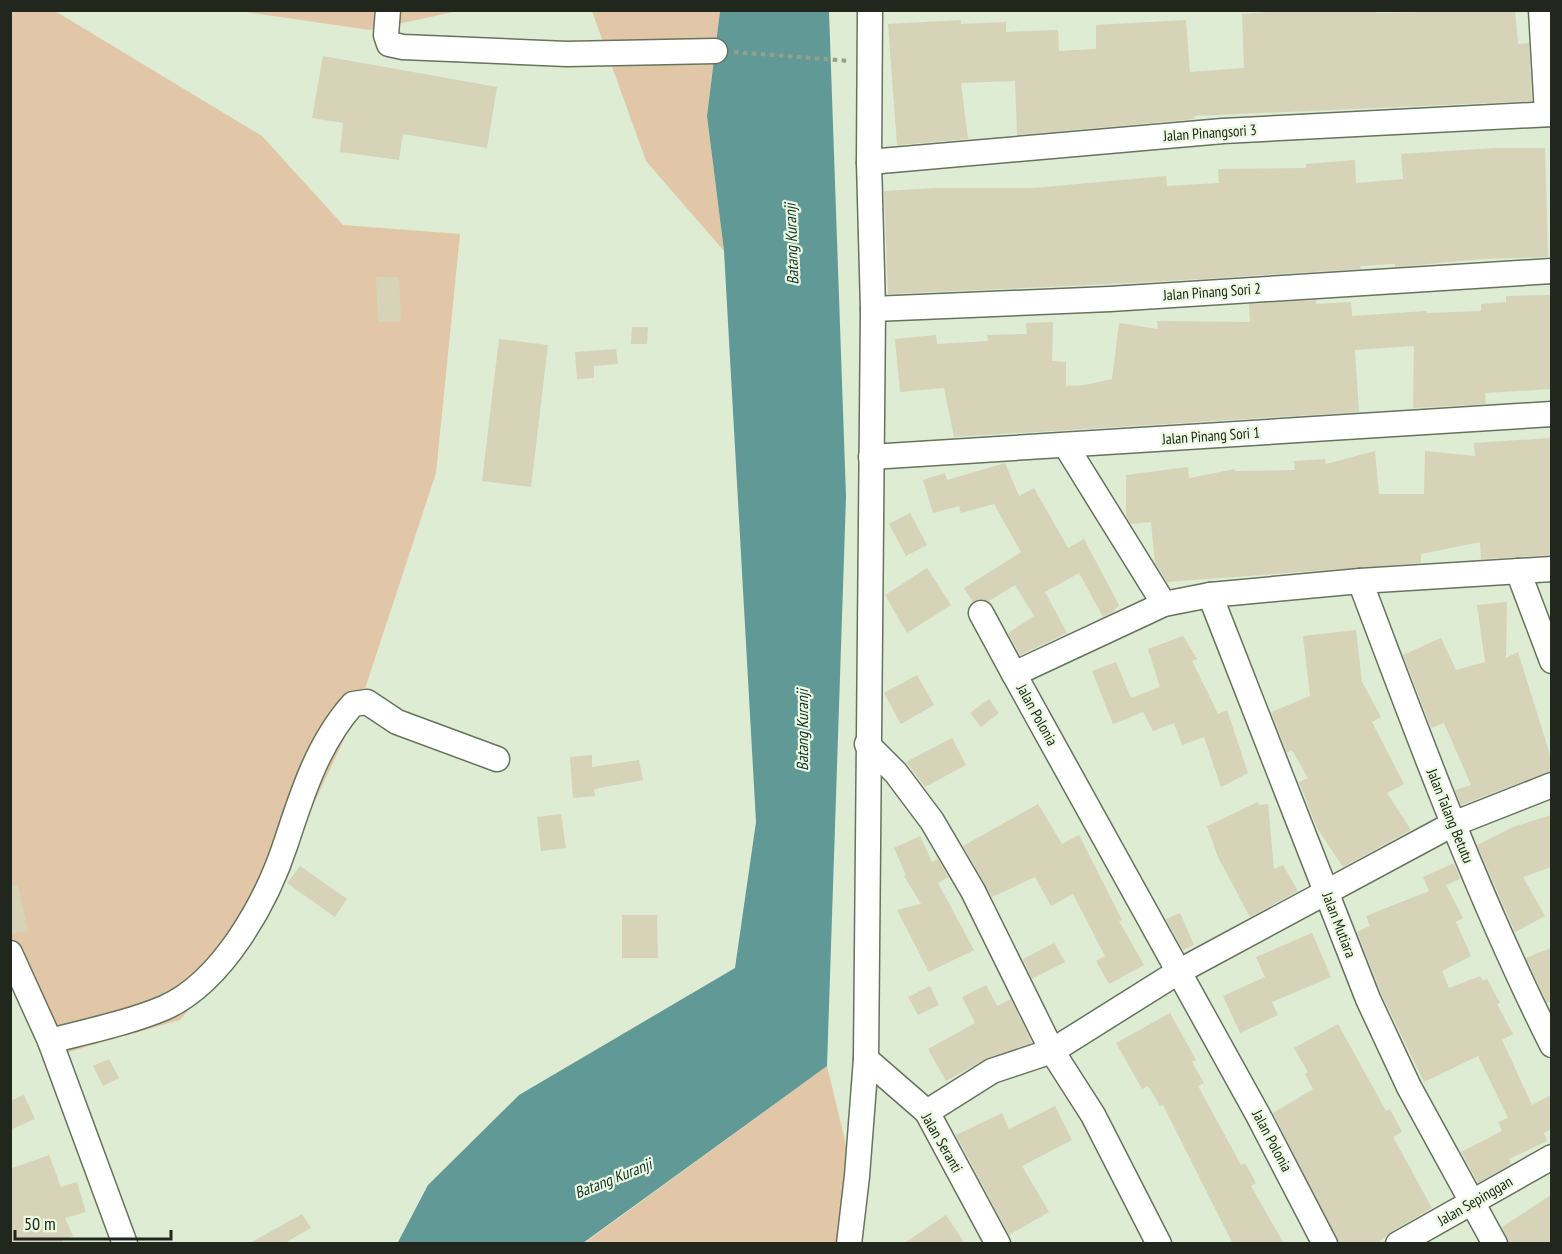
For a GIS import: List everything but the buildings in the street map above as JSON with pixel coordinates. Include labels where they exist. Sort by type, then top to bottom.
[{"type":"street","points":[[388,10],[386,35],[389,44],[403,47],[567,54],[715,51]]},
{"type":"street","points":[[849,1244],[866,1059],[867,744],[873,309],[869,162],[870,10]]},
{"type":"street","points":[[1541,10],[1549,114]]},
{"type":"street","name":"Jalan Pinangsori 3","points":[[869,162],[1223,131],[1549,114]]},
{"type":"street","name":"Jalan Pinang Sori 2","points":[[873,309],[1110,299],[1551,271]]},
{"type":"street","name":"Jalan Pinang Sori 1","points":[[871,457],[1551,414]]},
{"type":"street","points":[[1066,446],[1164,604]]},
{"type":"street","name":"Jalan Polonia","points":[[1325,1244],[1258,1115],[1014,674],[1164,604],[1210,595],[1360,581],[1551,569]]},
{"type":"street","points":[[1518,571],[1551,660]]},
{"type":"street","name":"Jalan Talang Betutu","points":[[1360,581],[1453,824],[1514,970],[1551,1046]]},
{"type":"street","name":"Jalan Mutiara","points":[[1210,595],[1368,999],[1409,1087],[1495,1244]]},
{"type":"street","points":[[981,613],[1014,674]]},
{"type":"street","points":[[50,1041],[140,1017],[166,1007],[202,981],[244,934],[266,897],[316,759],[353,704],[367,702],[397,722],[497,759]]},
{"type":"street","points":[[867,744],[902,780],[933,821],[973,891],[1052,1051],[1093,1115],[1160,1244]]},
{"type":"street","points":[[927,1112],[992,1071],[1052,1051],[1178,972],[1453,824],[1551,785]]},
{"type":"street","points":[[10,953],[50,1041],[125,1244]]},
{"type":"street","name":"Jalan Seranti","points":[[866,1059],[927,1112],[998,1244]]},
{"type":"street","name":"Jalan Sepinggan","points":[[1398,1244],[1473,1203],[1551,1156]]},
{"type":"path","points":[[715,51],[853,61]]},
{"type":"shaded area","points":[[10,11],[55,11],[262,136],[343,225],[460,234],[436,473],[358,710],[252,935],[180,1020],[48,1058],[10,943]]},
{"type":"shaded area","points":[[239,11],[458,11],[370,30]]},
{"type":"shaded area","points":[[592,11],[720,11],[707,116],[724,251],[646,161]]},
{"type":"shaded area","points":[[827,1066],[848,1153],[844,1243],[583,1244]]},
{"type":"water","name":"Batang Kuranji","points":[[720,11],[829,11],[846,497],[827,1066],[583,1243],[397,1244],[428,1185],[519,1095],[735,968],[756,822],[724,251],[707,116]]}]
